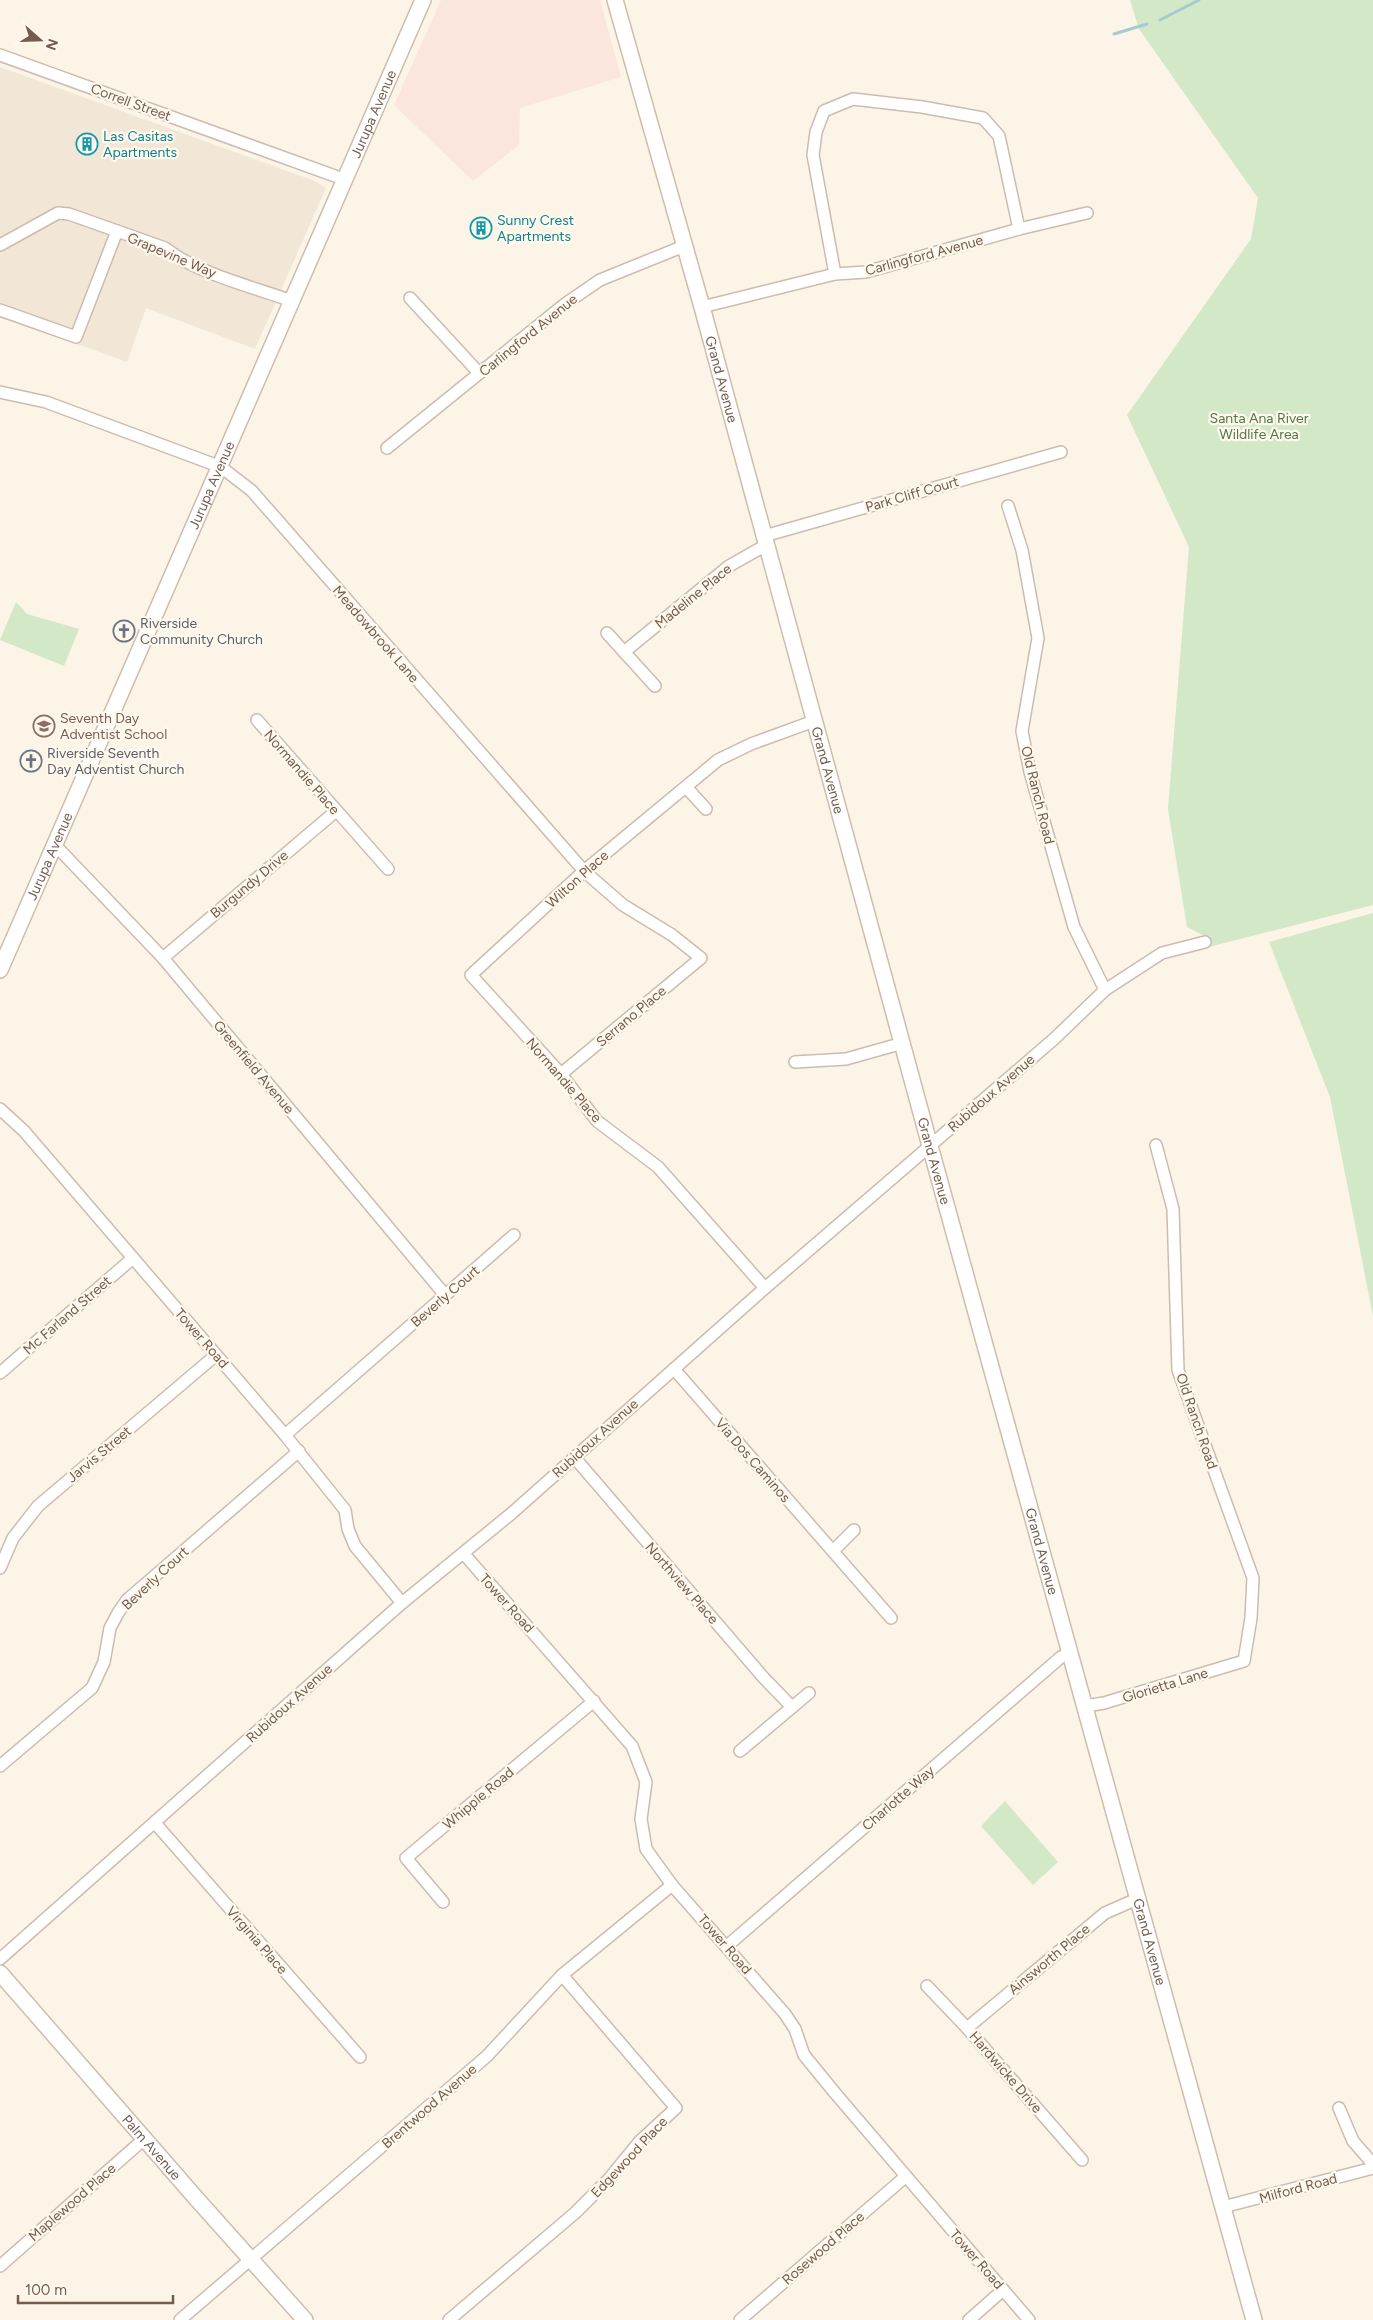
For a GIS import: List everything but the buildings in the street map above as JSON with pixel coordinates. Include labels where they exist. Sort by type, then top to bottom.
[{"type":"street","name":"Jurupa Avenue","points":[[0,970],[424,0]]},
{"type":"street","name":"Grand Avenue","points":[[615,0],[702,307],[930,1146],[1254,2320]]},
{"type":"street","name":"Correll Street","points":[[0,55],[346,180]]},
{"type":"street","points":[[835,274],[813,155],[816,132],[824,112],[853,99],[922,107],[982,118],[999,136],[1019,229]]},
{"type":"street","name":"Grapevine Way","points":[[0,245],[58,213],[69,214],[165,248],[176,257],[198,268],[292,301]]},
{"type":"street","name":"Carlingford Avenue","points":[[702,307],[835,274],[866,272],[1019,229],[1087,213]]},
{"type":"street","points":[[0,310],[76,337],[116,231]]},
{"type":"street","name":"Carlingford Avenue","points":[[387,448],[565,304],[600,280],[684,246]]},
{"type":"street","points":[[410,298],[480,373]]},
{"type":"street","name":"Meadowbrook Lane","points":[[0,392],[46,402],[221,468],[252,491],[584,871],[623,905],[672,935],[700,958]]},
{"type":"street","name":"Park Cliff Court","points":[[765,541],[1060,452]]},
{"type":"street","name":"Old Ranch Road","points":[[1008,506],[1022,550],[1038,638],[1022,731],[1030,772],[1074,927],[1105,990]]},
{"type":"street","name":"Madeline Place","points":[[624,652],[729,566],[765,541]]},
{"type":"street","points":[[607,633],[655,686]]},
{"type":"street","name":"Normandie Place","points":[[257,720],[388,869]]},
{"type":"street","name":"Wilton Place","points":[[471,975],[584,871],[718,760],[742,748],[814,721]]},
{"type":"street","points":[[686,787],[706,809]]},
{"type":"street","name":"Burgundy Drive","points":[[163,958],[336,811]]},
{"type":"street","name":"Greenfield Avenue","points":[[55,845],[163,958],[445,1295]]},
{"type":"street","name":"Rubidoux Avenue","points":[[0,1959],[155,1824],[402,1603],[464,1554],[765,1288],[1054,1039],[1105,990],[1162,953],[1205,942]]},
{"type":"street","name":"Serrano Place","points":[[561,1074],[700,958]]},
{"type":"street","name":"Normandie Place","points":[[471,975],[561,1074],[597,1121],[658,1167],[765,1288]]},
{"type":"street","points":[[795,1062],[846,1059],[902,1043]]},
{"type":"street","name":"Tower Road","points":[[0,1109],[24,1132],[285,1435],[344,1510],[355,1546],[402,1603]]},
{"type":"street","name":"Old Ranch Road","points":[[1156,1145],[1173,1209],[1178,1370],[1253,1578],[1251,1618],[1244,1661]]},
{"type":"street","name":"Beverly Court","points":[[285,1435],[514,1235]]},
{"type":"street","name":"Mc Farland Street","points":[[0,1373],[134,1258]]},
{"type":"street","name":"Jarvis Street","points":[[0,1568],[13,1538],[38,1506],[216,1355]]},
{"type":"street","name":"Via Dos Caminos","points":[[674,1368],[891,1618]]},
{"type":"street","name":"Beverly Court","points":[[0,1766],[92,1688],[104,1662],[110,1628],[127,1600],[298,1452]]},
{"type":"street","name":"Northview Place","points":[[574,1457],[763,1677],[792,1708]]},
{"type":"street","points":[[833,1551],[854,1530]]},
{"type":"street","name":"Tower Road","points":[[464,1554],[632,1746],[646,1782],[641,1819],[646,1849],[672,1885],[785,2014],[795,2029],[804,2055],[905,2177],[1029,2320]]},
{"type":"street","name":"Charlotte Way","points":[[727,1946],[1060,1658],[1070,1652]]},
{"type":"street","name":"Glorietta Lane","points":[[1086,1706],[1104,1703],[1244,1661]]},
{"type":"street","points":[[740,1751],[809,1693]]},
{"type":"street","name":"Whipple Road","points":[[443,1902],[406,1858],[594,1701]]},
{"type":"street","name":"Virginia Place","points":[[155,1824],[360,2057]]},
{"type":"street","name":"Brentwood Avenue","points":[[180,2320],[487,2056],[562,1975],[672,1885]]},
{"type":"street","name":"Ainsworth Place","points":[[967,2028],[1104,1912],[1137,1899]]},
{"type":"street","name":"Palm Avenue","points":[[0,1973],[305,2320]]},
{"type":"street","name":"Edgewood Place","points":[[449,2320],[575,2213],[609,2179],[640,2141],[676,2108],[562,1975]]},
{"type":"street","name":"Hardwicke Drive","points":[[927,1986],[967,2028],[1082,2160]]},
{"type":"street","points":[[1338,2108],[1352,2141],[1373,2164]]},
{"type":"street","name":"Maplewood Place","points":[[0,2266],[144,2139]]},
{"type":"street","name":"Milford Road","points":[[1223,2207],[1373,2168]]},
{"type":"street","name":"Rosewood Place","points":[[740,2320],[905,2177]]},
{"type":"street","points":[[969,2320],[1003,2290]]},
{"type":"shaded area","points":[[441,0],[600,0],[621,77],[520,108],[519,145],[473,181],[394,105]]},
{"type":"shaded area","points":[[0,67],[315,181],[326,188],[255,349],[146,308],[127,362],[0,316]]},
{"type":"green space","name":"Santa Ana River Wildlife Area","points":[[1130,0],[1373,0],[1373,905],[1209,947],[1206,937],[1187,927],[1168,809],[1189,547],[1127,415],[1251,239],[1258,198],[1139,29]]},
{"type":"green space","points":[[16,602],[27,614],[79,629],[64,666],[0,640]]},
{"type":"green space","points":[[1373,913],[1373,1316],[1330,1097],[1269,942]]},
{"type":"green space","points":[[1005,1801],[1058,1862],[1033,1885],[981,1826]]},
{"type":"waterway","points":[[1160,20],[1199,0]]},
{"type":"waterway","points":[[1114,34],[1147,24]]},
{"type":"place","name":"Las Casitas Apartments","points":[[87,144]]},
{"type":"place","name":"Sunny Crest Apartments","points":[[481,228]]},
{"type":"place","name":"Riverside Community Church","points":[[124,631]]},
{"type":"place","name":"Seventh Day Adventist School","points":[[44,726]]},
{"type":"place","name":"Riverside Seventh Day Adventist Church","points":[[31,761]]}]
